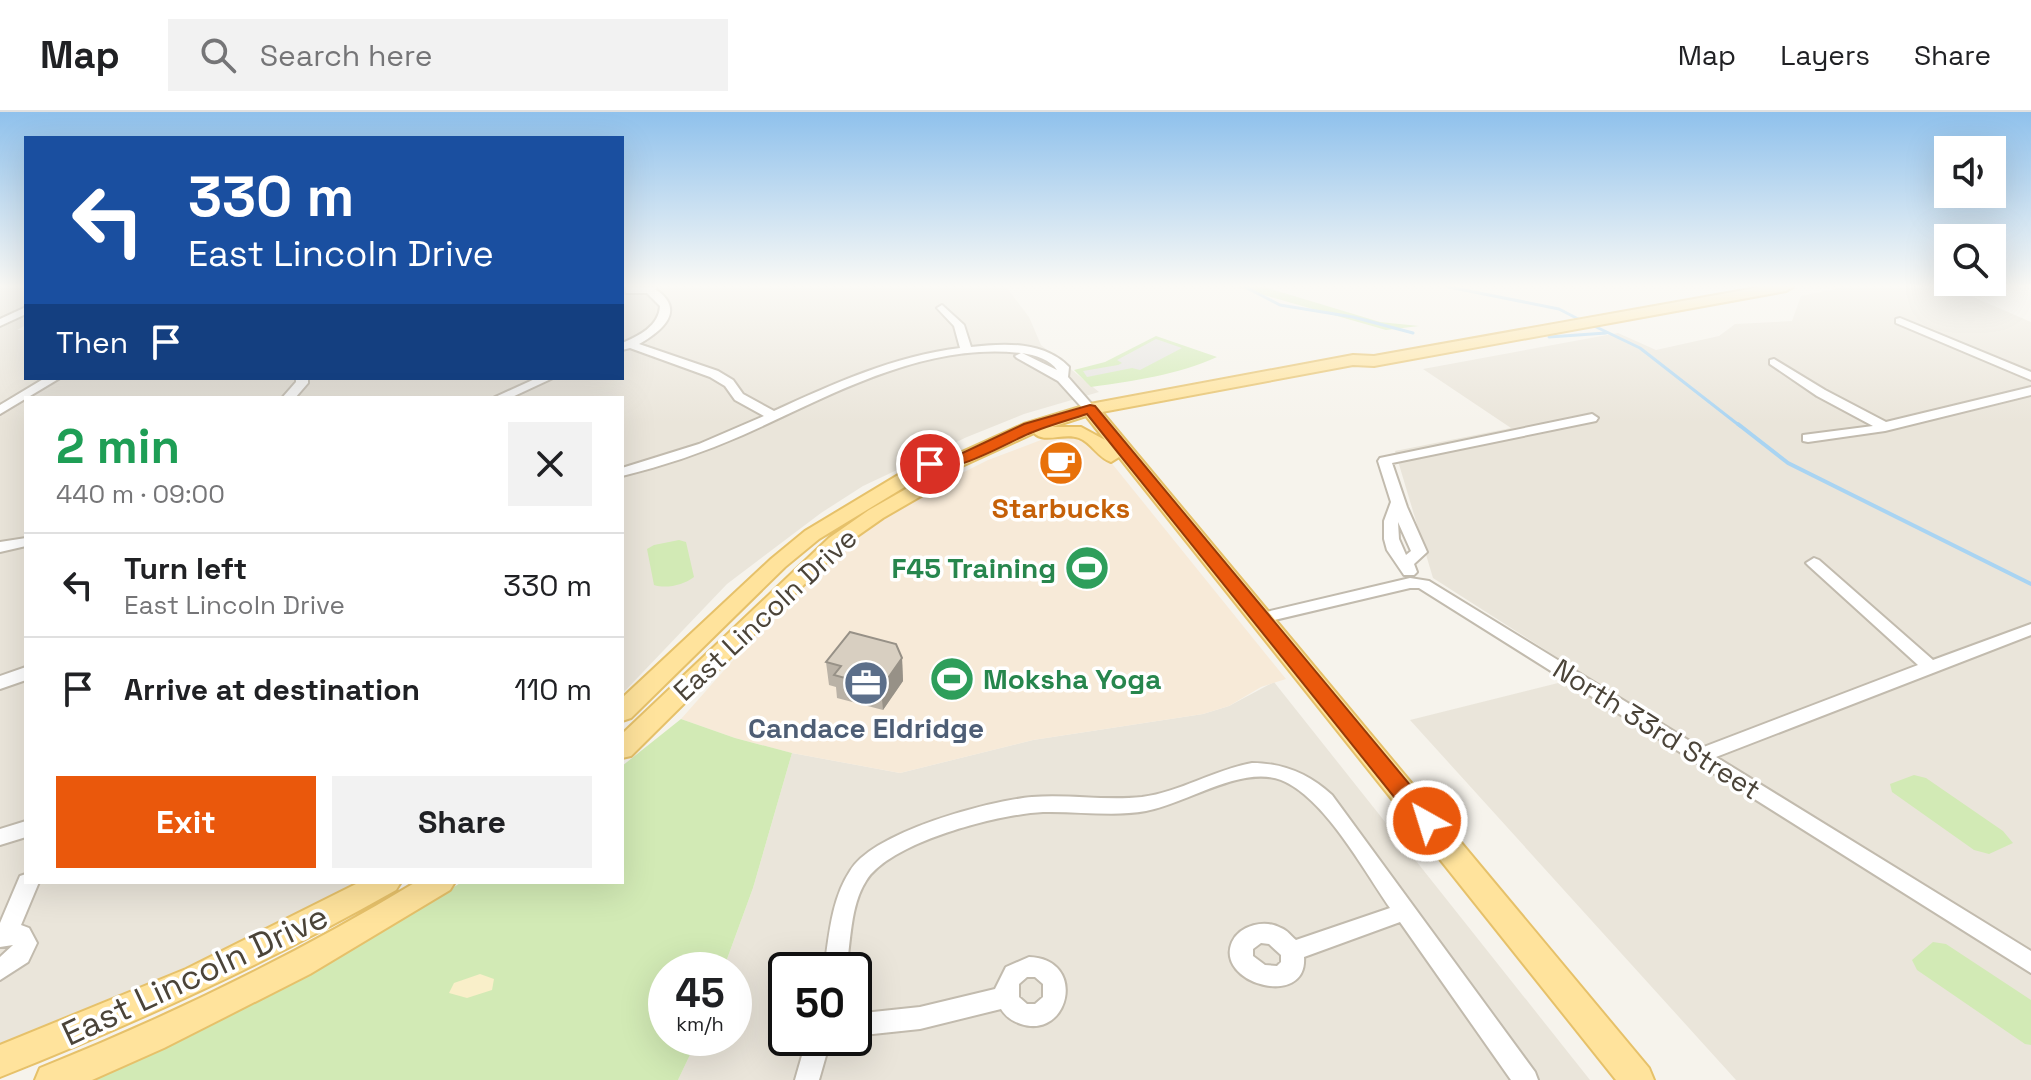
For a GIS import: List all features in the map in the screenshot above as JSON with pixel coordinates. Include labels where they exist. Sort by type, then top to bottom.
[{"type":"main road","name":"East Lincoln Drive","points":[[624,710],[778,563],[812,535],[930,464],[955,462],[1006,437],[1090,409],[1353,360],[1374,361],[1517,332]]},
{"type":"main road","points":[[1090,409],[1637,1080]]},
{"type":"main road","points":[[1006,437],[1073,430],[1086,432],[1118,464],[1148,477]]},
{"type":"main road","name":"East Lincoln Drive","points":[[624,747],[836,542],[876,514],[947,473],[955,462]]},
{"type":"main road","name":"East Lincoln Drive","points":[[0,1061],[113,1018],[226,967],[382,884]]},
{"type":"main road","name":"East Lincoln Drive","points":[[52,1080],[261,986],[380,920],[437,884]]},
{"type":"street","points":[[626,346],[650,332]]},
{"type":"street","points":[[961,332],[966,350]]},
{"type":"street","points":[[1927,332],[2031,376]]},
{"type":"street","points":[[626,346],[714,374],[729,383],[739,397],[773,416]]},
{"type":"street","points":[[624,471],[703,447],[867,373],[966,350],[993,348],[1022,352],[1062,378],[1090,409]]},
{"type":"street","points":[[1774,362],[1821,393],[1885,427]]},
{"type":"street","points":[[0,410],[51,380]]},
{"type":"street","points":[[290,396],[302,380]]},
{"type":"street","points":[[504,396],[542,380]]},
{"type":"street","points":[[1808,438],[1846,435],[1885,427],[2031,391]]},
{"type":"street","points":[[1262,618],[1410,583],[1407,562],[1419,552],[1396,504],[1385,461],[1592,418]]},
{"type":"street","points":[[0,547],[24,542]]},
{"type":"street","points":[[1814,563],[1930,667]]},
{"type":"street","name":"North 33rd Street","points":[[1410,583],[1423,584],[1434,590],[2031,963]]},
{"type":"street","points":[[1701,757],[1718,747],[2031,629]]},
{"type":"street","points":[[0,683],[24,674]]},
{"type":"street","points":[[839,952],[855,882],[864,868],[884,851],[906,840],[1017,807],[1144,804],[1243,773],[1266,770],[1288,775],[1312,788],[1325,800],[1526,1080]]},
{"type":"street","points":[[0,837],[24,830]]},
{"type":"street","points":[[0,970],[20,955],[26,943],[21,935],[3,936],[27,884]]},
{"type":"street","points":[[1292,951],[1404,912]]},
{"type":"street","points":[[872,1023],[920,1018],[1007,997]]},
{"type":"street","points":[[807,1080],[814,1056]]},
{"type":"shaded area","points":[[0,332],[24,332],[24,380],[624,380],[624,332],[1036,332],[1041,345],[1099,392],[1024,414],[863,486],[821,513],[727,584],[624,692],[624,396],[24,396],[24,884],[354,884],[270,931],[101,1008],[0,1044]]},
{"type":"shaded area","points":[[1724,332],[2031,332],[2031,1080],[1736,1080],[1410,720],[1586,676],[1433,578],[1395,451],[1511,428],[1423,369],[1618,333],[1656,350],[1719,336]]},
{"type":"shaded area","points":[[1156,339],[1182,348],[1140,370],[1132,368],[1087,377],[1083,371],[1118,365],[1122,363],[1117,360]]},
{"type":"shaded area","points":[[1062,432],[1093,440],[1286,679],[1261,687],[1229,706],[1203,714],[1033,740],[900,773],[792,753],[681,719],[797,588],[833,556],[880,521],[954,477],[988,460]]},
{"type":"shaded area","points":[[1274,682],[1590,1080],[678,1080],[689,1056],[752,1056],[752,952],[730,952],[753,888],[792,753],[900,773],[1033,740],[1203,714],[1229,706]]},
{"type":"green space","points":[[1156,336],[1217,357],[1171,373],[1091,387],[1074,370],[1105,362]]},
{"type":"green space","points":[[679,540],[686,542],[694,577],[675,586],[654,585],[647,549]]},
{"type":"green space","points":[[681,719],[792,753],[753,888],[730,952],[648,952],[648,1056],[689,1056],[678,1080],[86,1080],[390,926],[459,884],[624,884],[624,764]]},
{"type":"green space","points":[[1914,775],[1926,778],[2003,831],[2013,843],[1989,854],[1974,850],[1892,792],[1890,784]]},
{"type":"green space","points":[[1933,942],[1946,944],[2031,1000],[2031,1045],[2025,1044],[1917,970],[1912,960]]},
{"type":"sand","points":[[480,974],[494,979],[492,990],[467,998],[449,993],[454,983]]},
{"type":"building","points":[[850,632],[896,644],[902,658],[881,688],[834,675],[841,666],[826,662]]},
{"type":"waterway","points":[[1607,332],[1640,348],[1740,426]]},
{"type":"waterway","points":[[1549,337],[1606,333]]},
{"type":"waterway","points":[[1738,424],[1788,463],[2031,584]]},
{"type":"place","name":"Starbucks","points":[[1061,463]]},
{"type":"place","name":"F45 Training","points":[[1087,568]]},
{"type":"place","name":"Moksha Yoga","points":[[952,679]]},
{"type":"place","name":"Candace Eldridge","points":[[866,683]]},
{"type":"route","points":[[930,464],[955,462],[996,441],[1090,409],[1427,821]]}]
